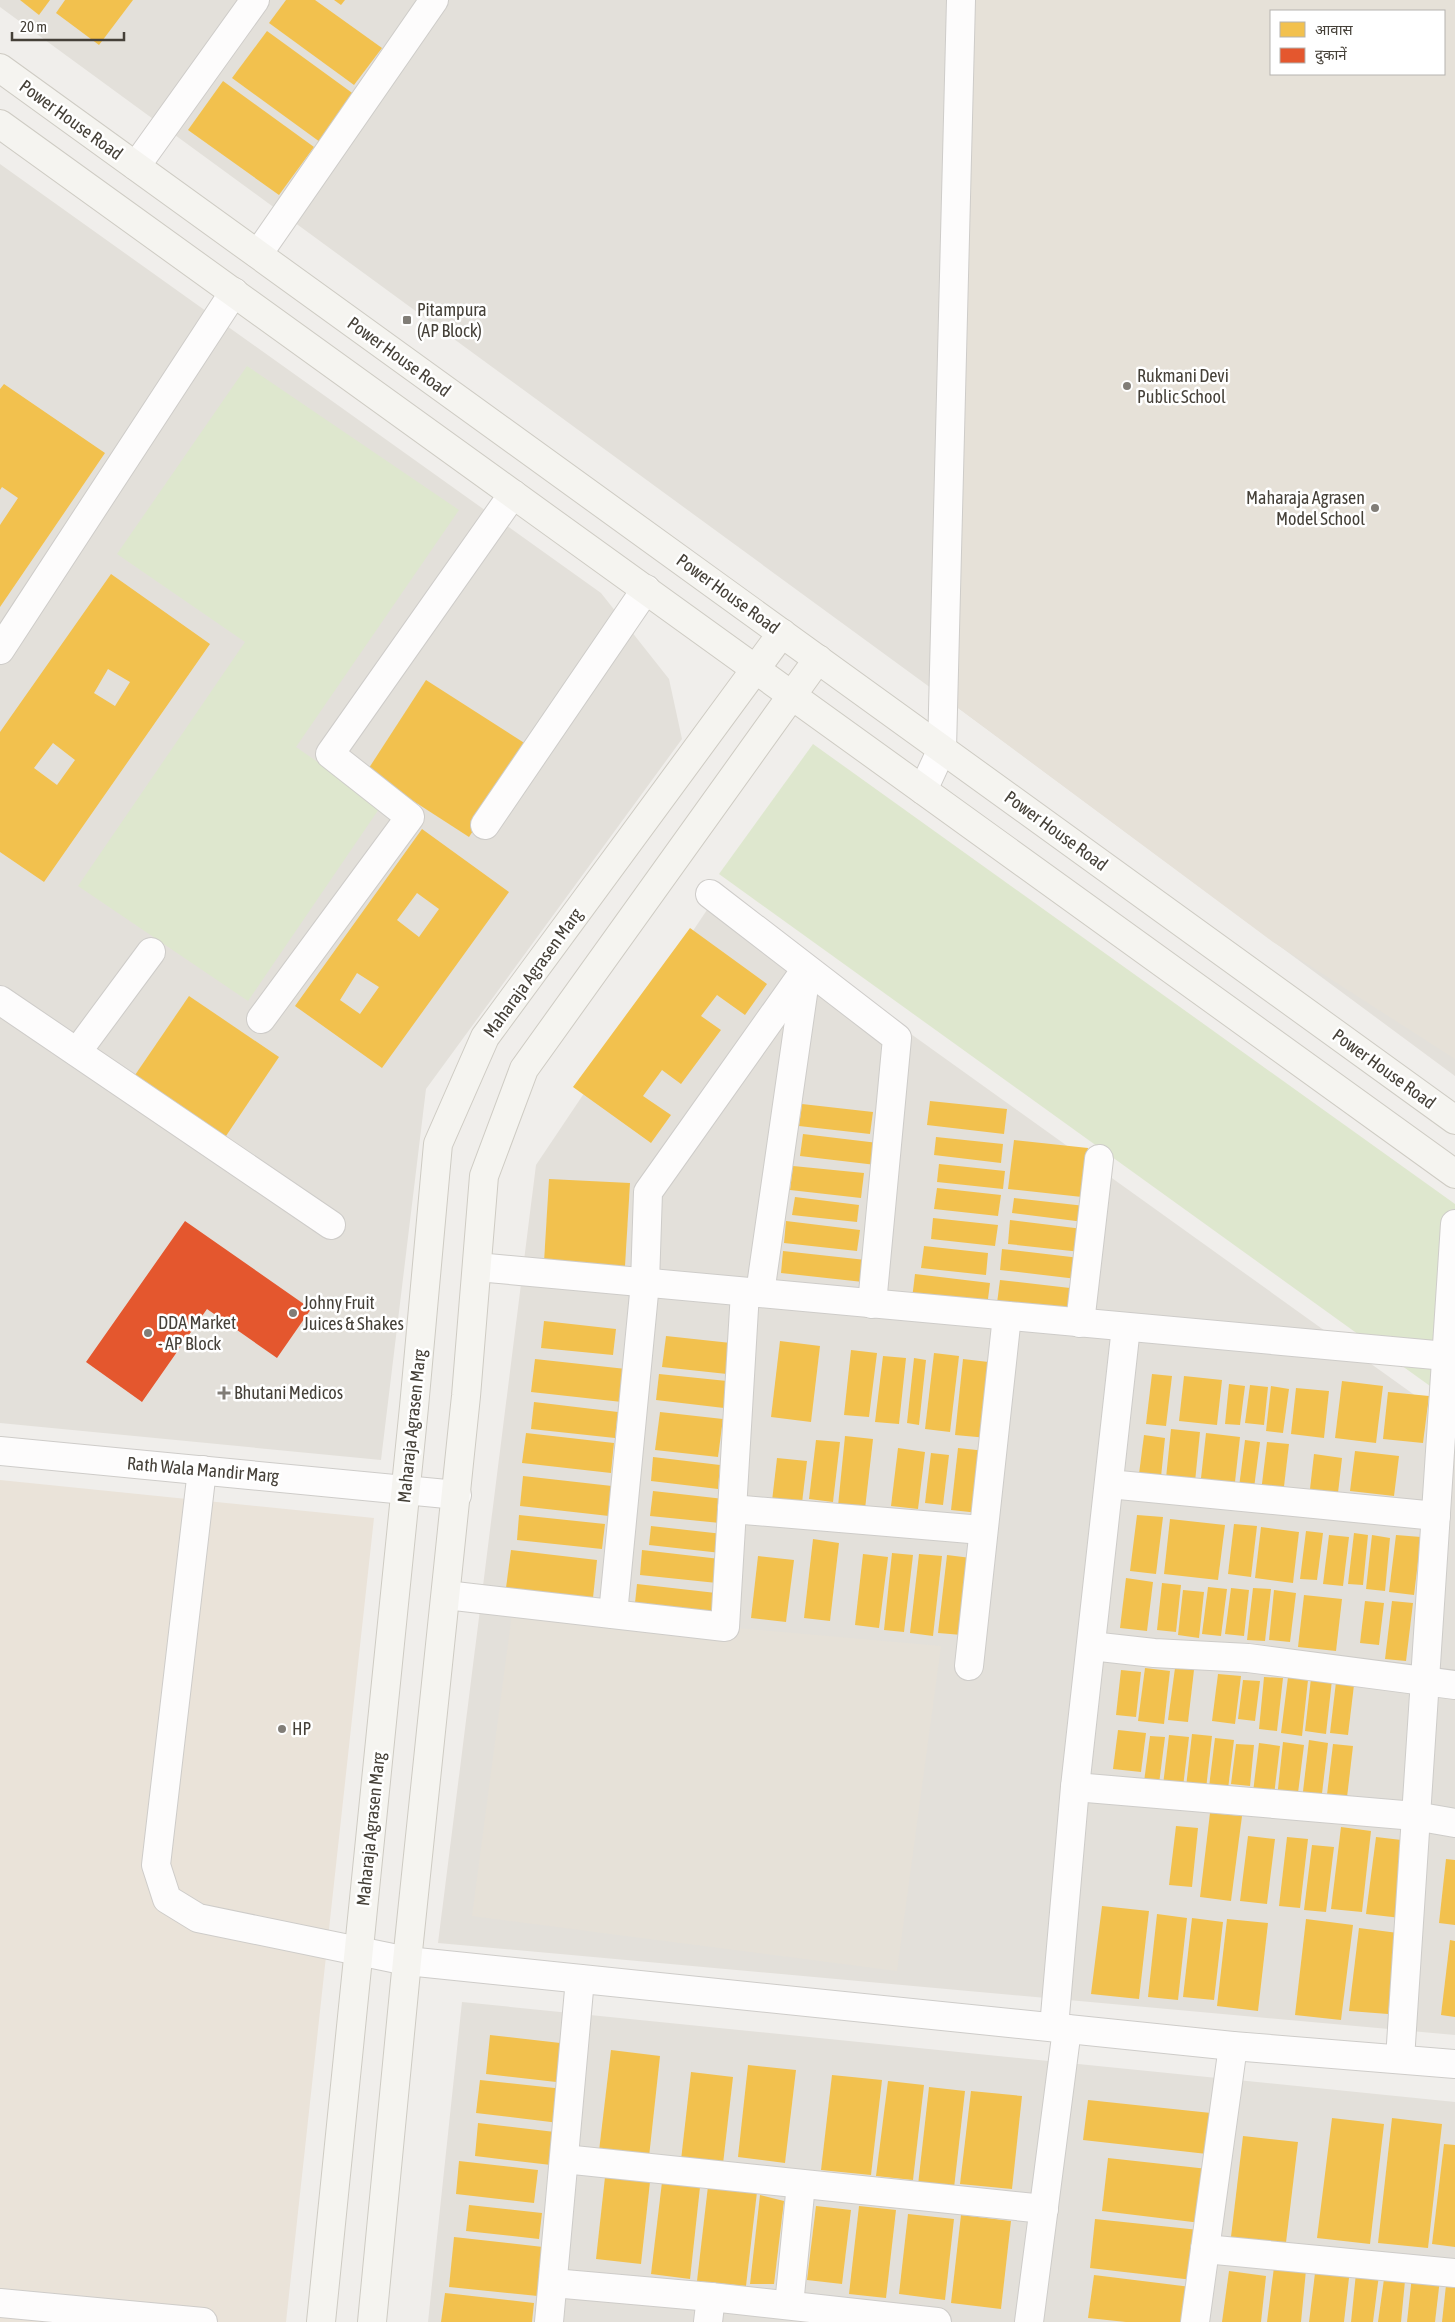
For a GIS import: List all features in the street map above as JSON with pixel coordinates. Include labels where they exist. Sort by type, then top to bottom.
[{"type":"street","points":[[258,254],[434,0]]},
{"type":"street","points":[[923,790],[942,749],[961,0]]},
{"type":"street","points":[[136,166],[249,2]]},
{"type":"street","name":"Power House Road","points":[[0,68],[1455,1120]]},
{"type":"street","points":[[0,124],[1455,1174]]},
{"type":"street","points":[[0,650],[234,292]]},
{"type":"street","points":[[261,1019],[410,817],[330,754],[513,494]]},
{"type":"street","points":[[485,825],[646,589]]},
{"type":"street","name":"Maharaja Agrasen Marg","points":[[321,2322],[406,1490],[438,1144],[485,1037],[782,633]]},
{"type":"street","points":[[372,2322],[407,1961],[457,1495],[484,1176],[524,1069],[818,659]]},
{"type":"street","points":[[710,894],[897,1038],[872,1304]]},
{"type":"street","points":[[77,1052],[151,952]]},
{"type":"street","points":[[613,1614],[645,1283],[648,1192],[806,969]]},
{"type":"street","points":[[446,1595],[725,1627],[732,1509],[753,1292],[806,969]]},
{"type":"street","points":[[0,1000],[331,1225]]},
{"type":"street","points":[[1080,1323],[1099,1159]]},
{"type":"street","points":[[1400,2059],[1455,1224]]},
{"type":"street","points":[[477,1267],[1446,1356]]},
{"type":"street","points":[[969,1666],[1006,1316]]},
{"type":"street","points":[[1029,2322],[1044,2209],[1060,2028],[1075,1787],[1126,1327]]},
{"type":"street","name":"Rath Wala Mandir Marg","points":[[0,1451],[457,1495]]},
{"type":"street","points":[[202,1470],[156,1865],[168,1898],[198,1918],[407,1961],[1233,2046],[1455,2064]]},
{"type":"street","points":[[1109,1484],[1436,1516]]},
{"type":"street","points":[[732,1509],[982,1530]]},
{"type":"street","points":[[1091,1646],[1154,1653],[1248,1658],[1455,1685]]},
{"type":"street","points":[[1075,1787],[1415,1816],[1455,1822]]},
{"type":"street","points":[[549,2322],[580,1979]]},
{"type":"street","points":[[1195,2322],[1233,2046]]},
{"type":"street","points":[[564,2159],[1044,2209]]},
{"type":"street","points":[[789,2305],[801,2184]]},
{"type":"street","points":[[1205,2249],[1455,2273]]},
{"type":"street","points":[[553,2283],[709,2309],[789,2305],[937,2322]]},
{"type":"street","points":[[0,2303],[203,2322]]},
{"type":"shaded area","points":[[0,0],[1455,0],[1455,1076],[946,699],[0,7]]},
{"type":"shaded area","name":"Rukmani Devi Public School","points":[[961,0],[1455,0],[1455,1059],[1273,942],[946,699]]},
{"type":"shaded area","points":[[0,164],[601,593],[669,679],[682,739],[426,1089],[381,1460],[0,1423]]},
{"type":"shaded area","points":[[717,895],[1455,1424],[1455,2035],[438,1943],[536,1165]]},
{"type":"shaded area","points":[[0,1480],[374,1518],[286,2322],[0,2322]]},
{"type":"shaded area","points":[[515,1591],[725,1627],[941,1646],[897,1971],[472,1916]]},
{"type":"shaded area","points":[[462,2002],[1455,2102],[1455,2322],[428,2322]]},
{"type":"green space","points":[[247,366],[459,510],[296,747],[381,806],[248,1001],[78,886],[245,642],[117,554]]},
{"type":"green space","points":[[813,744],[1455,1204],[1455,1404],[719,874]]},
{"type":"building: आवास","points":[[20,0],[50,0],[39,15]]},
{"type":"building: आवास","points":[[65,0],[133,0],[99,45],[56,13]]},
{"type":"building: आवास","points":[[286,0],[315,0],[382,48],[354,85],[269,23]]},
{"type":"building: आवास","points":[[334,0],[345,0],[341,5]]},
{"type":"building: आवास","points":[[267,31],[355,95],[320,142],[232,78]]},
{"type":"building: आवास","points":[[223,81],[314,147],[279,195],[188,130]]},
{"type":"building: आवास","points":[[4,384],[105,453],[0,607],[0,525],[18,498],[2,487],[0,490],[0,389]]},
{"type":"building: आवास","points":[[111,574],[210,644],[44,882],[0,852],[0,732]],"holes":[[[108,669],[130,682],[115,706],[94,693]],[[53,743],[75,760],[57,785],[34,768]]]},
{"type":"building: आवास","points":[[426,680],[529,746],[469,837],[367,771]]},
{"type":"building: आवास","points":[[422,829],[509,892],[382,1068],[295,1006]],"holes":[[[417,893],[439,909],[419,937],[397,920]],[[357,973],[379,987],[360,1014],[340,1000]]]},
{"type":"building: आवास","points":[[690,928],[767,984],[745,1015],[717,995],[701,1016],[721,1030],[681,1084],[662,1070],[643,1096],[671,1115],[651,1143],[573,1087]]},
{"type":"building: आवास","points":[[189,996],[279,1057],[224,1139],[133,1078]]},
{"type":"building: आवास","points":[[930,1101],[1007,1109],[1004,1134],[927,1125]]},
{"type":"building: आवास","points":[[802,1104],[873,1112],[870,1134],[799,1126]]},
{"type":"building: आवास","points":[[803,1134],[878,1143],[876,1165],[800,1156]]},
{"type":"building: आवास","points":[[936,1137],[1003,1144],[1001,1163],[934,1155]]},
{"type":"building: आवास","points":[[1014,1140],[1088,1148],[1082,1197],[1008,1189]]},
{"type":"building: आवास","points":[[939,1164],[1005,1171],[1003,1189],[937,1182]]},
{"type":"building: आवास","points":[[793,1166],[864,1173],[861,1198],[790,1190]]},
{"type":"building: आवास","points":[[549,1179],[630,1183],[625,1266],[544,1262]]},
{"type":"building: आवास","points":[[937,1188],[1001,1195],[998,1216],[934,1209]]},
{"type":"building: आवास","points":[[795,1197],[859,1205],[857,1222],[792,1215]]},
{"type":"building: आवास","points":[[1014,1198],[1085,1206],[1084,1222],[1012,1213]]},
{"type":"building: आवास","points":[[933,1218],[998,1225],[995,1246],[931,1239]]},
{"type":"building: आवास","points":[[1010,1220],[1083,1229],[1081,1252],[1008,1244]]},
{"type":"building: आवास","points":[[786,1221],[860,1230],[857,1251],[784,1243]]},
{"type":"building: आवास","points":[[924,1246],[988,1253],[986,1275],[921,1268]]},
{"type":"building: आवास","points":[[1002,1249],[1080,1258],[1077,1279],[1000,1270]]},
{"type":"building: आवास","points":[[783,1251],[866,1260],[863,1282],[781,1273]]},
{"type":"building: आवास","points":[[915,1274],[990,1283],[987,1307],[912,1299]]},
{"type":"building: आवास","points":[[1000,1280],[1070,1288],[1067,1311],[997,1303]]},
{"type":"building: आवास","points":[[544,1321],[616,1329],[613,1355],[541,1348]]},
{"type":"building: आवास","points":[[666,1336],[731,1343],[727,1374],[662,1367]]},
{"type":"building: आवास","points":[[780,1341],[820,1346],[811,1422],[771,1417]]},
{"type":"building: आवास","points":[[851,1350],[877,1353],[869,1417],[844,1415]]},
{"type":"building: आवास","points":[[934,1353],[959,1356],[950,1432],[925,1429]]},
{"type":"building: आवास","points":[[883,1356],[906,1358],[899,1424],[875,1422]]},
{"type":"building: आवास","points":[[914,1358],[926,1360],[919,1425],[907,1423]]},
{"type":"building: आवास","points":[[535,1359],[626,1369],[622,1402],[531,1392]]},
{"type":"building: आवास","points":[[963,1359],[997,1363],[988,1438],[955,1435]]},
{"type":"building: आवास","points":[[659,1374],[727,1381],[724,1408],[656,1400]]},
{"type":"building: आवास","points":[[1152,1374],[1172,1376],[1166,1426],[1146,1424]]},
{"type":"building: आवास","points":[[1184,1376],[1222,1380],[1217,1425],[1179,1421]]},
{"type":"building: आवास","points":[[1342,1381],[1383,1386],[1376,1443],[1335,1438]]},
{"type":"building: आवास","points":[[1229,1384],[1245,1386],[1240,1425],[1225,1424]]},
{"type":"building: आवास","points":[[1250,1385],[1268,1387],[1264,1425],[1245,1423]]},
{"type":"building: आवास","points":[[1271,1386],[1289,1389],[1283,1433],[1266,1431]]},
{"type":"building: आवास","points":[[1296,1388],[1329,1391],[1324,1438],[1291,1434]]},
{"type":"building: आवास","points":[[1388,1392],[1429,1396],[1423,1443],[1383,1439]]},
{"type":"building: आवास","points":[[534,1402],[618,1412],[615,1438],[531,1429]]},
{"type":"building: आवास","points":[[660,1412],[723,1419],[718,1457],[655,1450]]},
{"type":"building: आवास","points":[[1171,1429],[1200,1432],[1195,1482],[1166,1478]]},
{"type":"building: आवास","points":[[526,1433],[614,1443],[611,1473],[522,1463]]},
{"type":"building: आवास","points":[[1206,1433],[1240,1437],[1234,1491],[1200,1487]]},
{"type":"building: आवास","points":[[1144,1435],[1165,1438],[1161,1477],[1139,1474]]},
{"type":"building: आवास","points":[[845,1436],[873,1439],[865,1509],[838,1506]]},
{"type":"building: आवास","points":[[816,1440],[840,1442],[833,1502],[809,1499]]},
{"type":"building: आवास","points":[[1245,1440],[1260,1442],[1254,1488],[1239,1487]]},
{"type":"building: आवास","points":[[1267,1442],[1289,1444],[1283,1495],[1261,1492]]},
{"type":"building: आवास","points":[[898,1448],[925,1452],[918,1509],[891,1506]]},
{"type":"building: आवास","points":[[958,1448],[986,1451],[979,1513],[951,1510]]},
{"type":"building: आवास","points":[[1355,1451],[1399,1456],[1394,1496],[1350,1491]]},
{"type":"building: आवास","points":[[931,1453],[949,1455],[943,1505],[925,1503]]},
{"type":"building: आवास","points":[[1314,1454],[1342,1458],[1338,1493],[1310,1489]]},
{"type":"building: आवास","points":[[653,1457],[720,1465],[718,1489],[651,1481]]},
{"type":"building: आवास","points":[[777,1458],[807,1461],[802,1503],[772,1501]]},
{"type":"building: आवास","points":[[523,1476],[612,1486],[609,1516],[520,1506]]},
{"type":"building: आवास","points":[[653,1491],[724,1499],[720,1523],[650,1516]]},
{"type":"building: आवास","points":[[519,1515],[605,1524],[602,1549],[517,1540]]},
{"type":"building: आवास","points":[[1137,1515],[1163,1517],[1156,1574],[1130,1571]]},
{"type":"building: आवास","points":[[1170,1519],[1225,1525],[1218,1580],[1164,1574]]},
{"type":"building: आवास","points":[[1234,1524],[1257,1526],[1251,1577],[1228,1574]]},
{"type":"building: आवास","points":[[651,1526],[723,1534],[721,1553],[649,1545]]},
{"type":"building: आवास","points":[[1261,1527],[1299,1532],[1293,1583],[1255,1578]]},
{"type":"building: आवास","points":[[1306,1531],[1323,1533],[1317,1580],[1300,1579]]},
{"type":"building: आवास","points":[[1354,1533],[1368,1535],[1363,1585],[1348,1584]]},
{"type":"building: आवास","points":[[1329,1535],[1349,1537],[1343,1586],[1323,1584]]},
{"type":"building: आवास","points":[[1372,1535],[1390,1538],[1385,1591],[1366,1589]]},
{"type":"building: आवास","points":[[1396,1535],[1421,1537],[1414,1595],[1389,1592]]},
{"type":"building: आवास","points":[[813,1539],[839,1543],[830,1621],[804,1618]]},
{"type":"building: आवास","points":[[511,1550],[597,1560],[593,1598],[506,1588]]},
{"type":"building: आवास","points":[[642,1550],[720,1559],[717,1583],[640,1575]]},
{"type":"building: आवास","points":[[892,1553],[913,1555],[904,1632],[884,1630]]},
{"type":"building: आवास","points":[[863,1554],[888,1557],[879,1628],[855,1625]]},
{"type":"building: आवास","points":[[919,1554],[942,1556],[933,1636],[910,1633]]},
{"type":"building: आवास","points":[[947,1555],[971,1558],[962,1635],[938,1633]]},
{"type":"building: आवास","points":[[758,1556],[794,1560],[786,1622],[751,1618]]},
{"type":"building: आवास","points":[[1126,1578],[1153,1582],[1147,1631],[1120,1628]]},
{"type":"building: आवास","points":[[1162,1583],[1181,1585],[1176,1632],[1157,1630]]},
{"type":"building: आवास","points":[[637,1584],[716,1593],[714,1612],[635,1603]]},
{"type":"building: आवास","points":[[1208,1587],[1227,1589],[1221,1636],[1202,1634]]},
{"type":"building: आवास","points":[[1231,1588],[1249,1590],[1244,1636],[1225,1634]]},
{"type":"building: आवास","points":[[1253,1588],[1271,1589],[1265,1641],[1247,1640]]},
{"type":"building: आवास","points":[[1183,1590],[1204,1592],[1199,1638],[1178,1635]]},
{"type":"building: आवास","points":[[1274,1590],[1296,1593],[1290,1642],[1269,1640]]},
{"type":"building: आवास","points":[[1304,1595],[1342,1599],[1336,1651],[1298,1647]]},
{"type":"building: आवास","points":[[1365,1601],[1384,1603],[1379,1645],[1360,1643]]},
{"type":"building: आवास","points":[[1392,1601],[1413,1603],[1406,1661],[1385,1659]]},
{"type":"building: आवास","points":[[1145,1668],[1170,1671],[1164,1724],[1138,1721]]},
{"type":"building: आवास","points":[[1175,1668],[1194,1670],[1188,1722],[1168,1720]]},
{"type":"building: आवास","points":[[1121,1670],[1141,1672],[1136,1717],[1116,1715]]},
{"type":"building: आवास","points":[[1218,1674],[1241,1676],[1235,1724],[1212,1721]]},
{"type":"building: आवास","points":[[1264,1677],[1283,1678],[1277,1731],[1259,1729]]},
{"type":"building: आवास","points":[[1288,1677],[1308,1680],[1302,1736],[1281,1733]]},
{"type":"building: आवास","points":[[1311,1678],[1332,1680],[1326,1734],[1305,1731]]},
{"type":"building: आवास","points":[[1243,1680],[1260,1681],[1255,1721],[1238,1719]]},
{"type":"building: आवास","points":[[1336,1682],[1354,1685],[1348,1735],[1330,1733]]},
{"type":"building: आवास","points":[[1118,1730],[1146,1733],[1141,1772],[1113,1769]]},
{"type":"building: आवास","points":[[1192,1734],[1212,1736],[1206,1789],[1186,1787]]},
{"type":"building: आवास","points":[[1169,1735],[1189,1737],[1183,1787],[1163,1785]]},
{"type":"building: आवास","points":[[1150,1736],[1165,1737],[1159,1784],[1144,1782]]},
{"type":"building: आवास","points":[[1215,1738],[1234,1740],[1228,1789],[1209,1787]]},
{"type":"building: आवास","points":[[1309,1740],[1328,1743],[1321,1802],[1302,1800]]},
{"type":"building: आवास","points":[[1283,1742],[1304,1745],[1297,1801],[1277,1798]]},
{"type":"building: आवास","points":[[1259,1743],[1280,1746],[1274,1795],[1253,1792]]},
{"type":"building: आवास","points":[[1236,1744],[1254,1745],[1250,1786],[1231,1784]]},
{"type":"building: आवास","points":[[1333,1744],[1353,1746],[1346,1806],[1326,1803]]},
{"type":"building: आवास","points":[[1210,1813],[1242,1816],[1231,1901],[1200,1897]]},
{"type":"building: आवास","points":[[1176,1826],[1198,1828],[1192,1887],[1169,1885]]},
{"type":"building: आवास","points":[[1341,1827],[1371,1831],[1362,1912],[1331,1909]]},
{"type":"building: आवास","points":[[1248,1836],[1275,1839],[1267,1904],[1240,1901]]},
{"type":"building: आवास","points":[[1287,1837],[1308,1839],[1300,1908],[1279,1906]]},
{"type":"building: आवास","points":[[1376,1837],[1410,1841],[1401,1918],[1366,1914]]},
{"type":"building: आवास","points":[[1312,1845],[1334,1847],[1326,1912],[1304,1910]]},
{"type":"building: आवास","points":[[1446,1859],[1455,1860],[1455,1925],[1439,1923]]},
{"type":"building: आवास","points":[[1102,1906],[1149,1911],[1139,1999],[1091,1994]]},
{"type":"building: आवास","points":[[1157,1914],[1187,1918],[1178,2000],[1148,1997]]},
{"type":"building: आवास","points":[[1192,1918],[1223,1922],[1214,2000],[1183,1997]]},
{"type":"building: आवास","points":[[1227,1919],[1268,1923],[1258,2011],[1217,2006]]},
{"type":"building: आवास","points":[[1306,1919],[1353,1925],[1341,2020],[1295,2015]]},
{"type":"building: आवास","points":[[1359,1928],[1398,1933],[1388,2014],[1349,2011]]},
{"type":"building: आवास","points":[[1450,1940],[1455,1941],[1455,2017],[1441,2015]]},
{"type":"building: आवास","points":[[490,2035],[569,2044],[565,2083],[486,2074]]},
{"type":"building: आवास","points":[[611,2050],[660,2056],[649,2157],[599,2151]]},
{"type":"building: आवास","points":[[748,2065],[796,2070],[785,2163],[738,2157]]},
{"type":"building: आवास","points":[[691,2072],[733,2077],[723,2164],[681,2160]]},
{"type":"building: आवास","points":[[832,2075],[882,2080],[871,2175],[821,2170]]},
{"type":"building: आवास","points":[[480,2080],[564,2089],[559,2123],[476,2113]]},
{"type":"building: आवास","points":[[888,2081],[924,2085],[913,2180],[876,2176]]},
{"type":"building: आवास","points":[[929,2087],[965,2091],[954,2188],[918,2185]]},
{"type":"building: आवास","points":[[971,2091],[1022,2096],[1012,2189],[960,2184]]},
{"type":"building: आवास","points":[[1088,2100],[1211,2113],[1207,2154],[1083,2140]]},
{"type":"building: आवास","points":[[1332,2118],[1384,2124],[1370,2244],[1317,2238]]},
{"type":"building: आवास","points":[[1392,2118],[1442,2124],[1428,2248],[1378,2243]]},
{"type":"building: आवास","points":[[478,2123],[555,2132],[551,2165],[475,2156]]},
{"type":"building: आवास","points":[[1243,2136],[1298,2142],[1285,2251],[1230,2245]]},
{"type":"building: आवास","points":[[1444,2144],[1455,2145],[1455,2247],[1432,2244]]},
{"type":"building: आवास","points":[[1108,2158],[1208,2169],[1201,2223],[1102,2211]]},
{"type":"building: आवास","points":[[459,2161],[538,2170],[534,2203],[456,2194]]},
{"type":"building: आवास","points":[[605,2177],[650,2182],[641,2264],[596,2259]]},
{"type":"building: आवास","points":[[662,2182],[700,2187],[690,2279],[651,2274]]},
{"type":"building: आवास","points":[[708,2186],[757,2192],[746,2286],[697,2281]]},
{"type":"building: आवास","points":[[760,2195],[784,2201],[774,2284],[750,2284]]},
{"type":"building: आवास","points":[[469,2205],[542,2213],[539,2239],[466,2231]]},
{"type":"building: आवास","points":[[816,2206],[851,2210],[842,2284],[807,2280]]},
{"type":"building: आवास","points":[[859,2206],[896,2210],[886,2298],[849,2294]]},
{"type":"building: आवास","points":[[908,2214],[954,2219],[945,2300],[899,2294]]},
{"type":"building: आवास","points":[[961,2215],[1011,2221],[1001,2309],[951,2303]]},
{"type":"building: आवास","points":[[1095,2219],[1199,2230],[1193,2280],[1090,2268]]},
{"type":"building: आवास","points":[[454,2237],[543,2247],[538,2296],[449,2287]]},
{"type":"building: आवास","points":[[1316,2265],[1350,2269],[1344,2322],[1309,2322]]},
{"type":"building: आवास","points":[[1274,2267],[1306,2270],[1301,2322],[1267,2322]]},
{"type":"building: आवास","points":[[1229,2271],[1266,2276],[1261,2322],[1222,2322]]},
{"type":"building: आवास","points":[[1356,2273],[1379,2275],[1373,2322],[1351,2322]]},
{"type":"building: आवास","points":[[1094,2275],[1199,2288],[1195,2322],[1126,2322],[1088,2318]]},
{"type":"building: आवास","points":[[1412,2276],[1440,2279],[1435,2322],[1407,2322]]},
{"type":"building: आवास","points":[[1384,2279],[1405,2281],[1401,2322],[1378,2322]]},
{"type":"building: आवास","points":[[1446,2285],[1455,2286],[1455,2322],[1442,2322]]},
{"type":"building: आवास","points":[[445,2293],[534,2303],[532,2322],[441,2322]]},
{"type":"building: दुकानें","name":"DDA Market - AP Block","points":[[185,1221],[311,1309],[277,1358],[207,1309],[142,1402],[86,1362]]},
{"type":"place","name":"Pitampura (AP Block)","points":[[407,320]]},
{"type":"place","name":"Rukmani Devi Public School","points":[[1127,386]]},
{"type":"place","name":"Maharaja Agrasen Model School","points":[[1375,508]]},
{"type":"place","name":"Johny Fruit Juices & Shakes","points":[[293,1313]]},
{"type":"place","name":"DDA Market - AP Block","points":[[148,1333]]},
{"type":"place","name":"Bhutani Medicos","points":[[224,1393]]},
{"type":"place","name":"HP","points":[[282,1729]]}]
